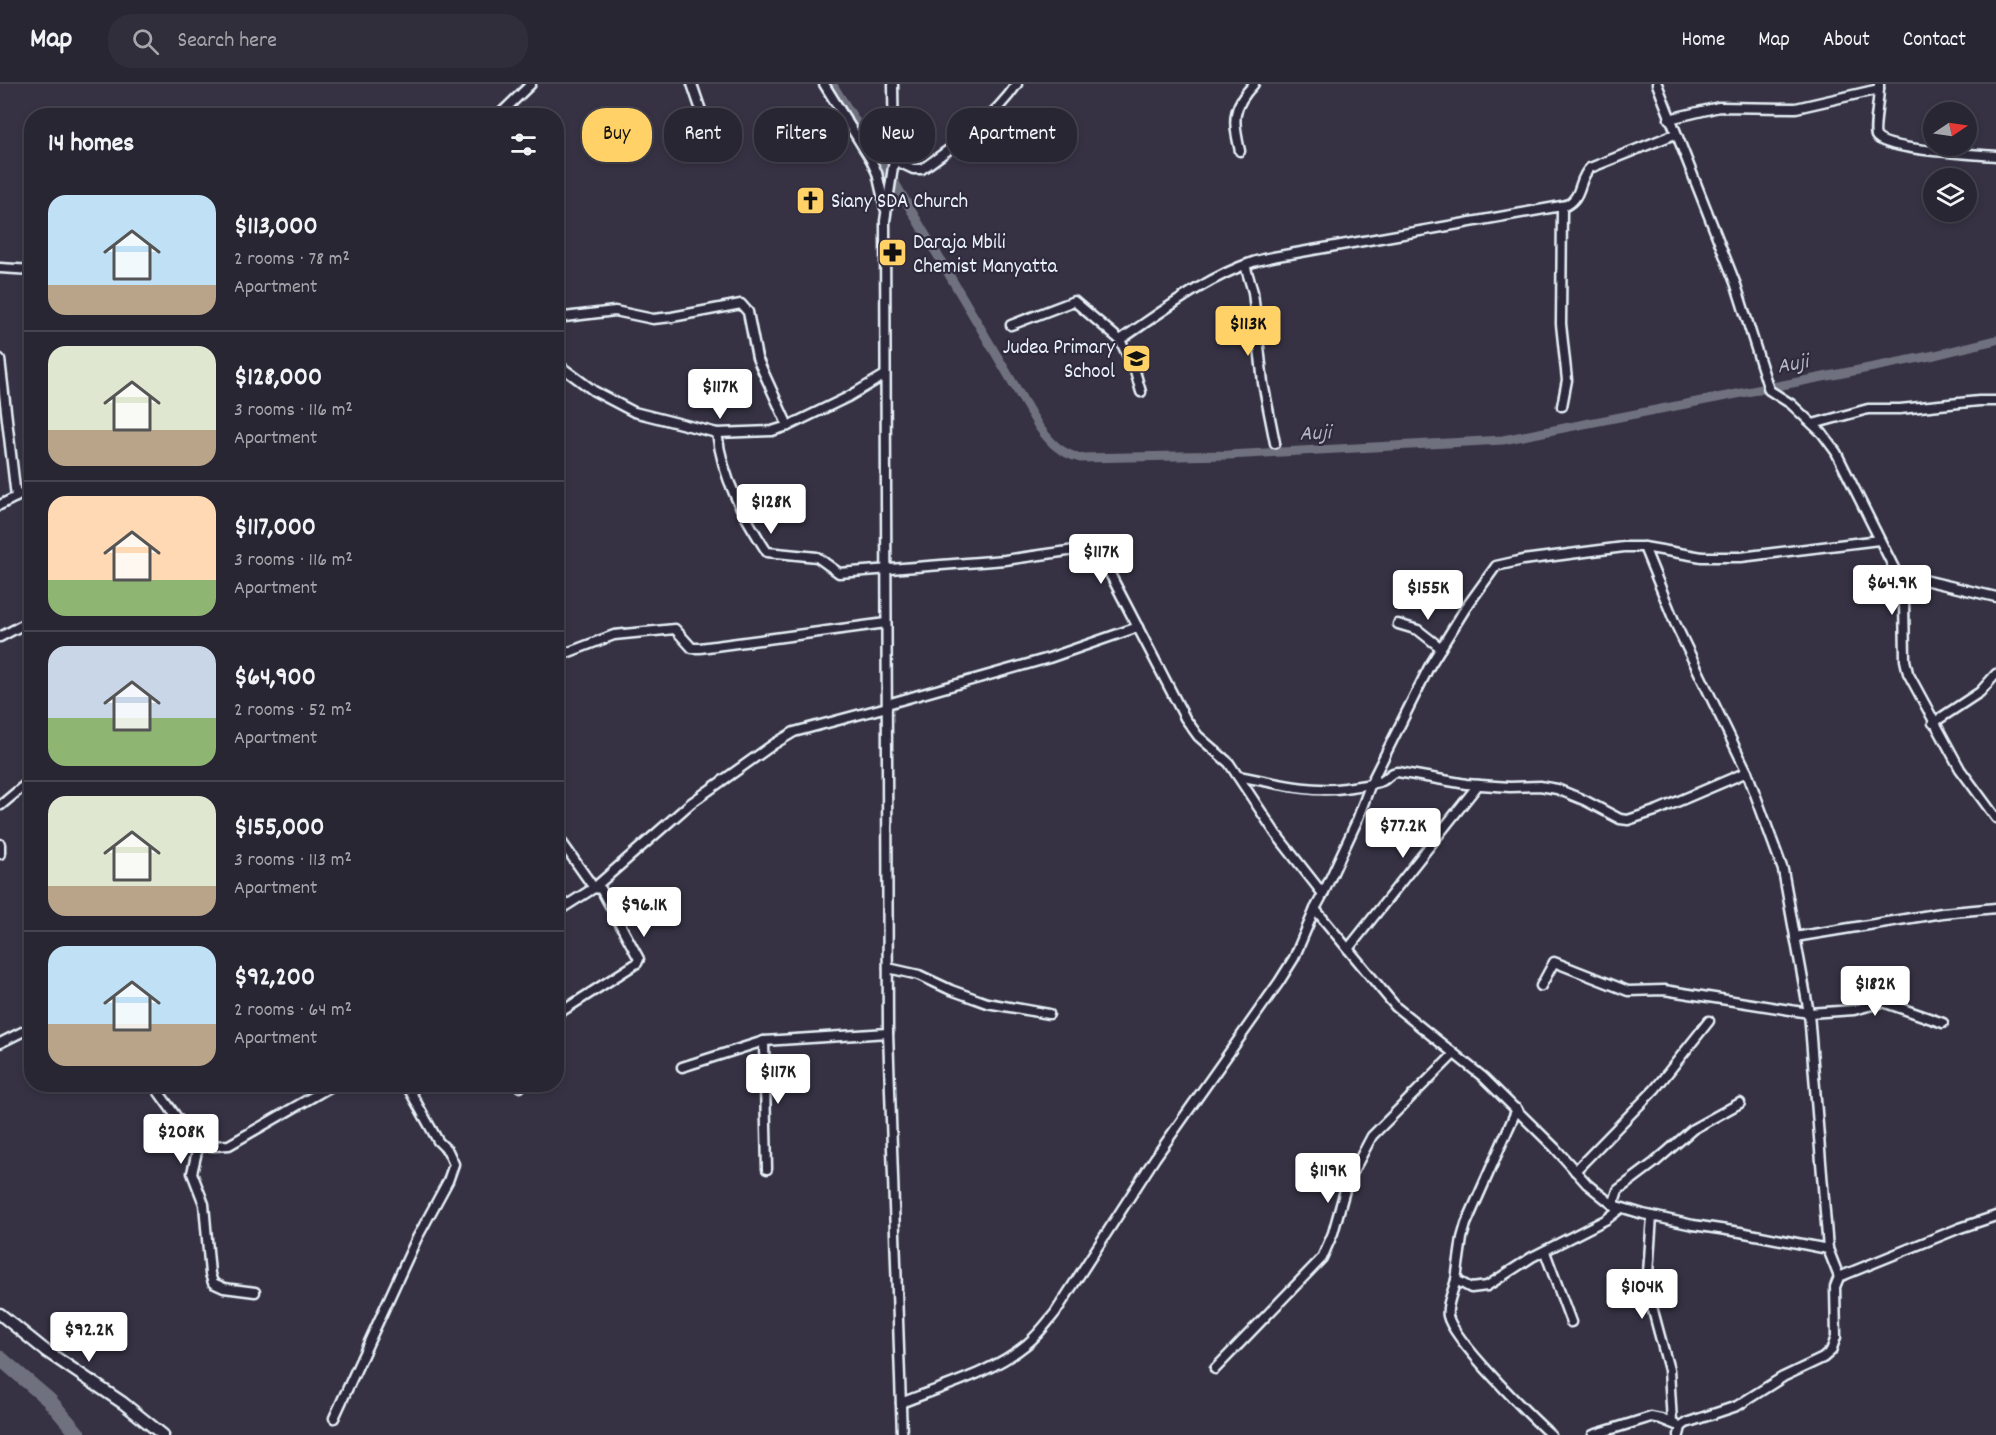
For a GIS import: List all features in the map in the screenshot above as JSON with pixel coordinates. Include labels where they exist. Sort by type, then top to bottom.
[{"type":"main road","points":[[0,1314],[46,1351],[123,1403],[163,1435]]},
{"type":"street","points":[[506,108],[531,84]]},
{"type":"street","points":[[692,84],[700,108]]},
{"type":"street","points":[[824,84],[871,160],[877,173],[886,211]]},
{"type":"street","points":[[893,84],[893,108]]},
{"type":"street","points":[[935,159],[995,111],[1017,84]]},
{"type":"street","points":[[1240,151],[1234,126],[1234,115],[1254,84]]},
{"type":"street","points":[[1657,84],[1736,285],[1769,390],[1791,404],[1813,424],[1836,452],[1900,580],[1904,600],[1905,660],[1908,673],[1933,723],[1960,769],[1996,818]]},
{"type":"street","points":[[1669,119],[1719,107],[1796,108],[1879,86],[1875,132],[1881,140],[1905,148],[1996,156]]},
{"type":"street","points":[[1120,340],[1194,291],[1245,265],[1290,254],[1489,217],[1562,207],[1571,203],[1580,194],[1585,174],[1590,168],[1675,134]]},
{"type":"street","points":[[902,1435],[888,1033],[886,211],[894,162],[914,169],[922,169],[931,162]]},
{"type":"street","points":[[1562,207],[1560,324],[1567,380],[1567,393],[1562,406]]},
{"type":"street","points":[[1245,265],[1253,292],[1263,383],[1275,443]]},
{"type":"street","points":[[0,268],[24,270]]},
{"type":"street","points":[[1011,325],[1074,301],[1120,340],[1136,370],[1141,392]]},
{"type":"street","points":[[564,317],[615,311],[653,319],[741,304],[748,312],[757,358],[788,426]]},
{"type":"street","points":[[0,359],[16,497]]},
{"type":"street","points":[[564,369],[594,391],[634,412],[717,433],[772,431],[788,426],[848,397],[885,375]]},
{"type":"street","points":[[1813,424],[1868,409],[1900,409],[1979,400],[1996,401]]},
{"type":"street","points":[[717,433],[720,460],[740,510],[767,552],[817,557],[839,573],[1005,560],[1089,548],[1095,550],[1101,557],[1185,718],[1198,736],[1229,763],[1276,834],[1323,894]]},
{"type":"street","points":[[0,505],[24,492]]},
{"type":"street","points":[[901,1403],[1001,1360],[1026,1345],[1054,1313],[1155,1158],[1294,958],[1356,823],[1371,783],[1441,648],[1482,583],[1496,566],[1523,560],[1624,547],[1644,547],[1702,557],[1741,557],[1879,540]]},
{"type":"street","points":[[1593,1435],[1651,1417],[1677,1428],[1737,1406],[1783,1377],[1823,1358],[1831,1351],[1836,1337],[1835,1287],[1839,1276],[1828,1250],[1809,1013],[1783,870],[1747,772],[1675,624],[1644,547]]},
{"type":"street","points":[[1900,580],[1920,579],[1996,597]]},
{"type":"street","points":[[564,654],[614,635],[675,629],[692,648],[700,648],[886,623]]},
{"type":"street","points":[[0,637],[24,624]]},
{"type":"street","points":[[1398,624],[1418,630],[1441,648]]},
{"type":"street","points":[[564,907],[594,888],[691,803],[774,744],[805,729],[1049,658],[1138,627]]},
{"type":"street","points":[[1933,723],[1980,692],[1996,675]]},
{"type":"street","points":[[1238,776],[1296,787],[1342,788],[1382,780],[1392,772],[1398,772],[1432,780],[1478,785],[1540,786],[1557,789],[1620,819],[1628,820],[1658,810],[1747,772]]},
{"type":"street","points":[[0,804],[24,785]]},
{"type":"street","points":[[1348,949],[1478,785]]},
{"type":"street","points":[[0,844],[0,854]]},
{"type":"street","points":[[564,845],[594,888],[601,889],[608,898],[639,959],[638,963],[564,1010]]},
{"type":"street","points":[[1796,937],[1942,913],[1996,908]]},
{"type":"street","points":[[1315,909],[1396,1007],[1517,1109],[1587,1184],[1617,1206],[1652,1216],[1828,1250]]},
{"type":"street","points":[[1541,986],[1554,962],[1628,991],[1664,990],[1809,1013],[1848,1011],[1883,1002],[1943,1023]]},
{"type":"street","points":[[888,968],[919,975],[987,1003],[1049,1014]]},
{"type":"street","points":[[1575,1171],[1655,1089],[1709,1021]]},
{"type":"street","points":[[0,1043],[24,1032]]},
{"type":"street","points":[[682,1067],[764,1041],[888,1033]]},
{"type":"street","points":[[764,1041],[767,1169]]},
{"type":"street","points":[[1215,1369],[1322,1258],[1333,1233],[1347,1183],[1372,1136],[1454,1054]]},
{"type":"street","points":[[159,1092],[198,1147],[192,1173],[204,1204],[213,1283],[224,1288],[255,1292]]},
{"type":"street","points":[[198,1147],[229,1145],[321,1092]]},
{"type":"street","points":[[334,1418],[416,1240],[448,1181],[454,1164],[410,1092]]},
{"type":"street","points":[[1456,1280],[1471,1288],[1482,1288],[1532,1257],[1607,1219],[1617,1206],[1618,1190],[1654,1163],[1692,1129],[1740,1103]]},
{"type":"street","points":[[1517,1109],[1466,1224],[1448,1310],[1449,1320],[1496,1381],[1551,1435]]},
{"type":"street","points":[[1652,1216],[1647,1288],[1669,1370],[1677,1428]]},
{"type":"street","points":[[1839,1276],[1922,1242],[1996,1216]]},
{"type":"street","points":[[1545,1252],[1571,1322]]},
{"type":"waterway","name":"Auji","points":[[832,84],[895,183],[1039,427],[1056,447],[1080,458],[1228,455],[1503,440],[1935,355],[1996,340]]},
{"type":"waterway","points":[[0,1358],[49,1400],[79,1435]]},
{"type":"place","name":"Siany SDA Church","points":[[810,200]]},
{"type":"place","name":"Daraja Mbili Chemist Manyatta","points":[[892,253]]},
{"type":"place","name":"Judea Primary School","points":[[1136,358]]}]
